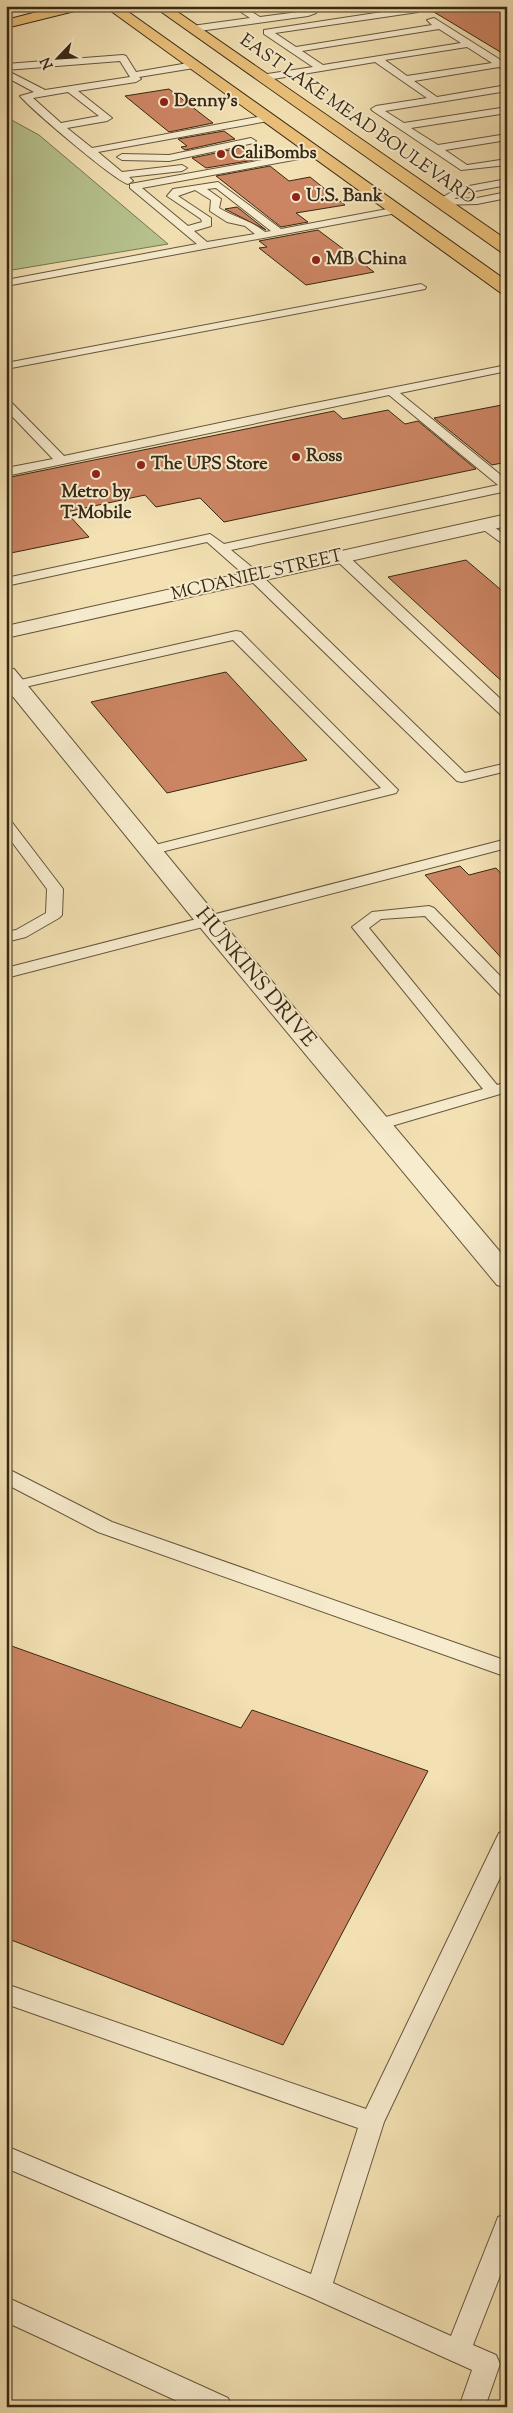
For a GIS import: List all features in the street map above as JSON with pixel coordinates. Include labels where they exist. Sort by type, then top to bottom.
[{"type":"main road","points":[[6,24],[78,6]]},
{"type":"main road","points":[[111,6],[507,289]]},
{"type":"main road","name":"EAST LAKE MEAD BOULEVARD","points":[[160,6],[507,248]]},
{"type":"main road","points":[[398,210],[440,202]]},
{"type":"street","name":"MCDANIEL STREET","points":[[6,632],[507,520]]},
{"type":"street","name":"HUNKINS DRIVE","points":[[11,680],[152,850],[208,921],[507,1279]]},
{"type":"lane","points":[[236,6],[258,20]]},
{"type":"lane","points":[[192,28],[308,13],[313,11],[315,8],[313,6]]},
{"type":"lane","points":[[362,6],[376,16]]},
{"type":"lane","points":[[321,68],[262,32],[376,16],[412,8],[503,66]]},
{"type":"lane","points":[[294,50],[440,26]]},
{"type":"lane","points":[[205,38],[228,34]]},
{"type":"lane","points":[[262,78],[469,44]]},
{"type":"lane","points":[[6,66],[123,58],[136,79],[25,96],[205,246]]},
{"type":"lane","points":[[377,59],[435,100]]},
{"type":"lane","points":[[133,75],[194,65]]},
{"type":"lane","points":[[406,79],[503,66]]},
{"type":"lane","points":[[6,73],[44,93]]},
{"type":"lane","points":[[507,88],[376,109],[465,168],[507,162]]},
{"type":"lane","points":[[59,126],[107,118],[70,89]]},
{"type":"lane","points":[[403,126],[507,110]]},
{"type":"lane","points":[[89,151],[268,118]]},
{"type":"lane","points":[[229,126],[277,161]]},
{"type":"lane","points":[[434,149],[507,137]]},
{"type":"lane","points":[[122,157],[169,158],[251,141]]},
{"type":"lane","points":[[110,147],[141,171]]},
{"type":"lane","points":[[119,175],[186,167],[264,151],[313,150]]},
{"type":"lane","points":[[134,186],[277,161],[313,150]]},
{"type":"lane","points":[[440,202],[462,190],[507,182]]},
{"type":"lane","points":[[187,230],[207,224],[206,218],[172,196],[177,191],[218,185],[280,232]]},
{"type":"lane","points":[[197,187],[216,199],[214,209],[231,220],[249,224],[264,235]]},
{"type":"lane","points":[[440,202],[477,201],[507,195]]},
{"type":"lane","points":[[6,283],[398,210]]},
{"type":"lane","points":[[6,366],[421,287]]},
{"type":"lane","points":[[6,472],[205,431],[268,415],[507,368]]},
{"type":"lane","points":[[391,391],[507,486]]},
{"type":"lane","points":[[6,403],[62,461]]},
{"type":"lane","points":[[222,548],[507,486]]},
{"type":"lane","points":[[485,525],[507,542]]},
{"type":"lane","points":[[6,582],[210,538],[254,576],[462,778],[507,766]]},
{"type":"lane","points":[[341,557],[507,713]]},
{"type":"lane","points":[[11,680],[236,635],[391,790],[152,850]]},
{"type":"lane","points":[[6,824],[54,889],[54,915],[22,934],[6,937]]},
{"type":"lane","points":[[6,973],[507,843]]},
{"type":"lane","points":[[378,1126],[500,1089],[360,928],[377,915],[429,911],[507,993]]},
{"type":"lane","points":[[6,1475],[105,1527],[507,1669]]},
{"type":"lane","points":[[319,2289],[372,2122],[507,1839]]},
{"type":"lane","points":[[6,1994],[372,2122]]},
{"type":"lane","points":[[6,2157],[319,2289],[487,2364],[472,2407]]},
{"type":"lane","points":[[458,2352],[507,2225]]},
{"type":"lane","points":[[6,2309],[219,2407]]},
{"type":"green space","points":[[6,117],[39,135],[168,244],[6,271]]},
{"type":"building","points":[[424,6],[507,6],[507,56]]},
{"type":"building","name":"Denny's","points":[[169,89],[213,123],[169,132],[125,96]]},
{"type":"building","points":[[224,131],[235,139],[185,150],[181,147],[187,146],[178,139]]},
{"type":"building","points":[[244,147],[260,159],[206,168],[192,158]]},
{"type":"building","points":[[270,166],[289,181],[310,177],[345,205],[296,213],[308,222],[281,227],[216,176]]},
{"type":"building","points":[[237,207],[266,230],[225,209]]},
{"type":"building","name":"MB China","points":[[318,230],[374,272],[306,285],[259,248],[267,247],[259,241]]},
{"type":"building","points":[[507,404],[507,462],[492,465],[434,418]]},
{"type":"building","points":[[388,410],[405,424],[418,421],[476,469],[224,522],[200,498],[156,507],[145,495],[66,512],[89,537],[6,554],[6,478],[334,411],[343,419]]},
{"type":"building","points":[[466,560],[507,595],[507,686],[388,577]]},
{"type":"building","points":[[226,672],[307,760],[167,793],[91,702]]},
{"type":"building","points":[[460,866],[469,875],[496,868],[507,880],[507,964],[425,875]]},
{"type":"building","points":[[6,1644],[241,1728],[252,1710],[428,1771],[283,2045],[6,1938]]},
{"type":"place","name":"Denny's","points":[[164,102]]},
{"type":"place","name":"CaliBombs","points":[[221,154]]},
{"type":"place","name":"U.S. Bank","points":[[296,197]]},
{"type":"place","name":"MB China","points":[[316,260]]},
{"type":"place","name":"Ross","points":[[296,457]]},
{"type":"place","name":"The UPS Store","points":[[141,465]]},
{"type":"place","name":"Metro by T-Mobile","points":[[96,474]]}]
